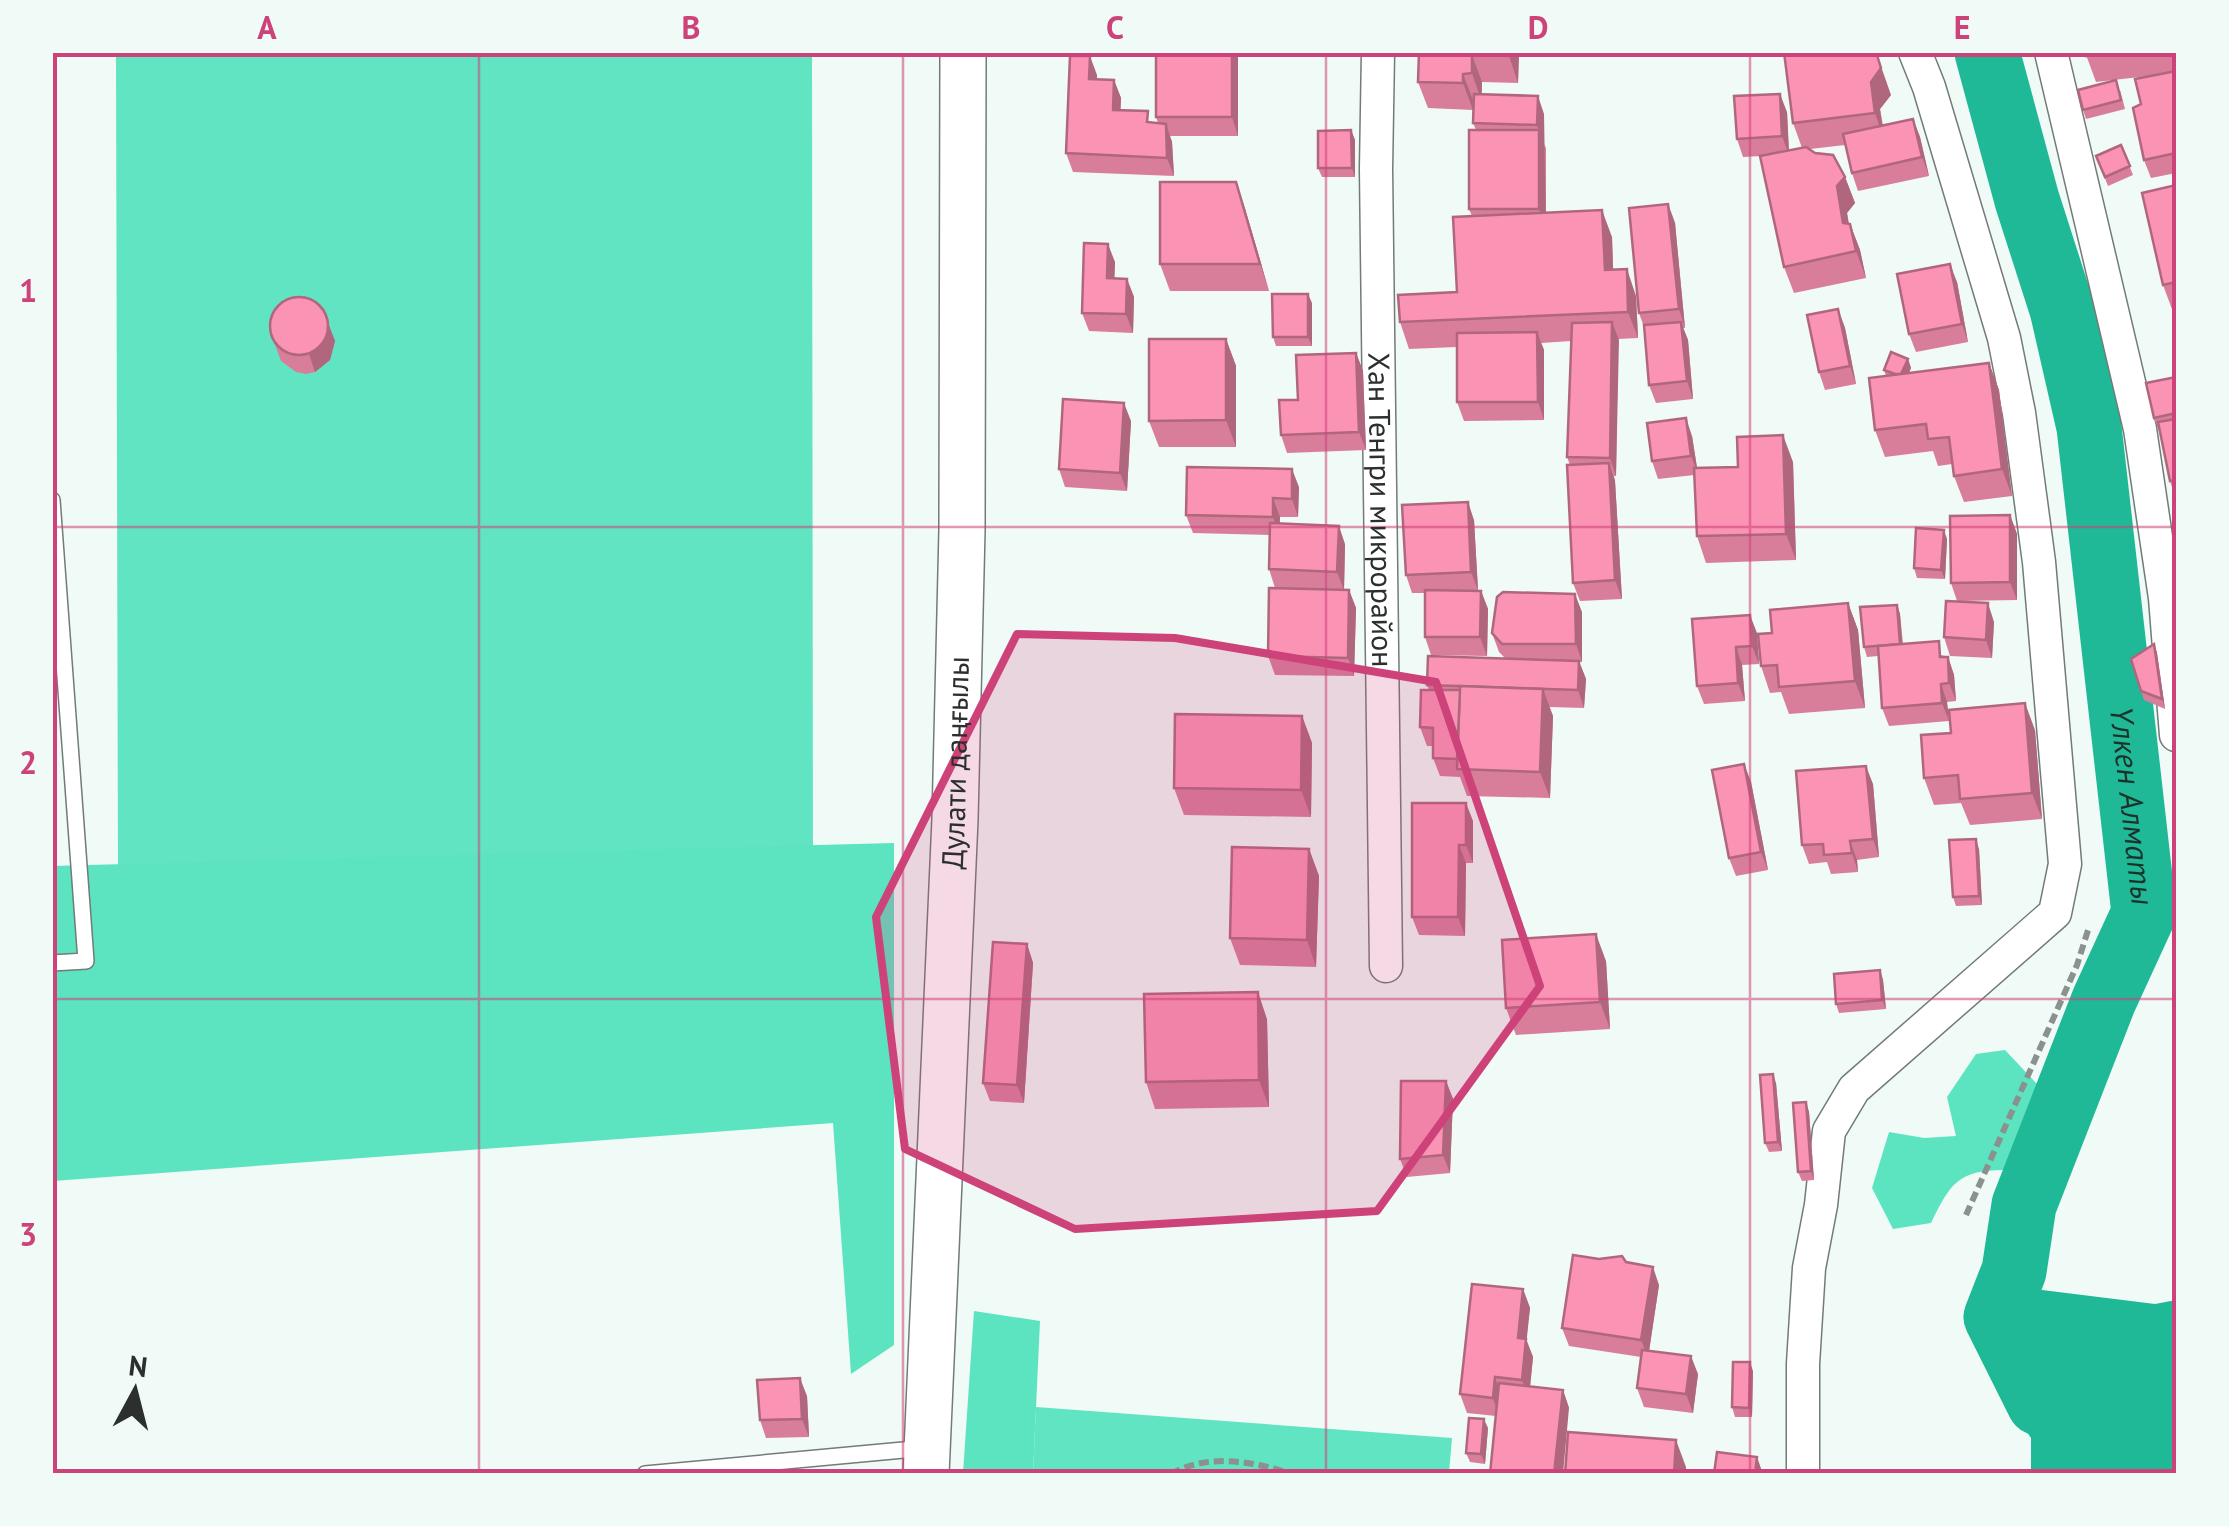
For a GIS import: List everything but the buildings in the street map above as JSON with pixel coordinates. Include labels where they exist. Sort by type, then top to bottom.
[{"type":"main road","name":"Дулати даңғылы","points":[[926,1461],[955,819],[962,530],[963,52]]},
{"type":"street","name":"Хан Тенгри микрорайон","points":[[1378,52],[1376,169],[1386,966]]},
{"type":"street","points":[[1804,1474],[1803,1364],[1809,1268],[1821,1205],[1828,1131],[1854,1089],[2054,914],[2065,864],[2039,562],[2019,413],[2004,338],[1915,52]]},
{"type":"street","points":[[2051,52],[2140,428],[2165,598],[2176,736]]},
{"type":"lane","points":[[52,500],[86,960],[52,963]]},
{"type":"lane","points":[[646,1474],[926,1461]]},
{"type":"path","points":[[1966,1215],[2057,1012]]},
{"type":"path","points":[[1170,1474],[1186,1465],[1237,1460],[1291,1474]]},
{"type":"highlighted area","points":[[1017,634],[1175,638],[1436,682],[1540,986],[1377,1211],[1075,1229],[905,1149],[876,917]]},
{"type":"shaded area","points":[[116,53],[812,53],[813,879],[118,880]]},
{"type":"shaded area","points":[[894,843],[894,1345],[851,1374],[833,1123],[53,1181],[52,866]]},
{"type":"shaded area","points":[[2005,1050],[2036,1083],[2052,1085],[2018,1182],[2004,1170],[1966,1176],[1950,1189],[1931,1223],[1893,1229],[1872,1188],[1889,1132],[1924,1138],[1956,1136],[1947,1097],[1976,1054]]},
{"type":"shaded area","points":[[2017,1287],[2155,1304],[2176,1300],[2176,1473],[2031,1473],[2031,1438],[2003,1395],[1983,1317],[2013,1305]]},
{"type":"shaded area","points":[[974,1311],[1040,1321],[1033,1473],[963,1473]]},
{"type":"shaded area","points":[[1036,1407],[1452,1438],[1449,1473],[1033,1474]]},
{"type":"waterway","name":"Үлкен Алматы","points":[[1987,52],[2027,200],[2062,309],[2089,427],[2144,913],[2104,1000],[2024,1205],[2014,1271],[1996,1317],[2039,1403],[2123,1441],[2094,1474]]}]
